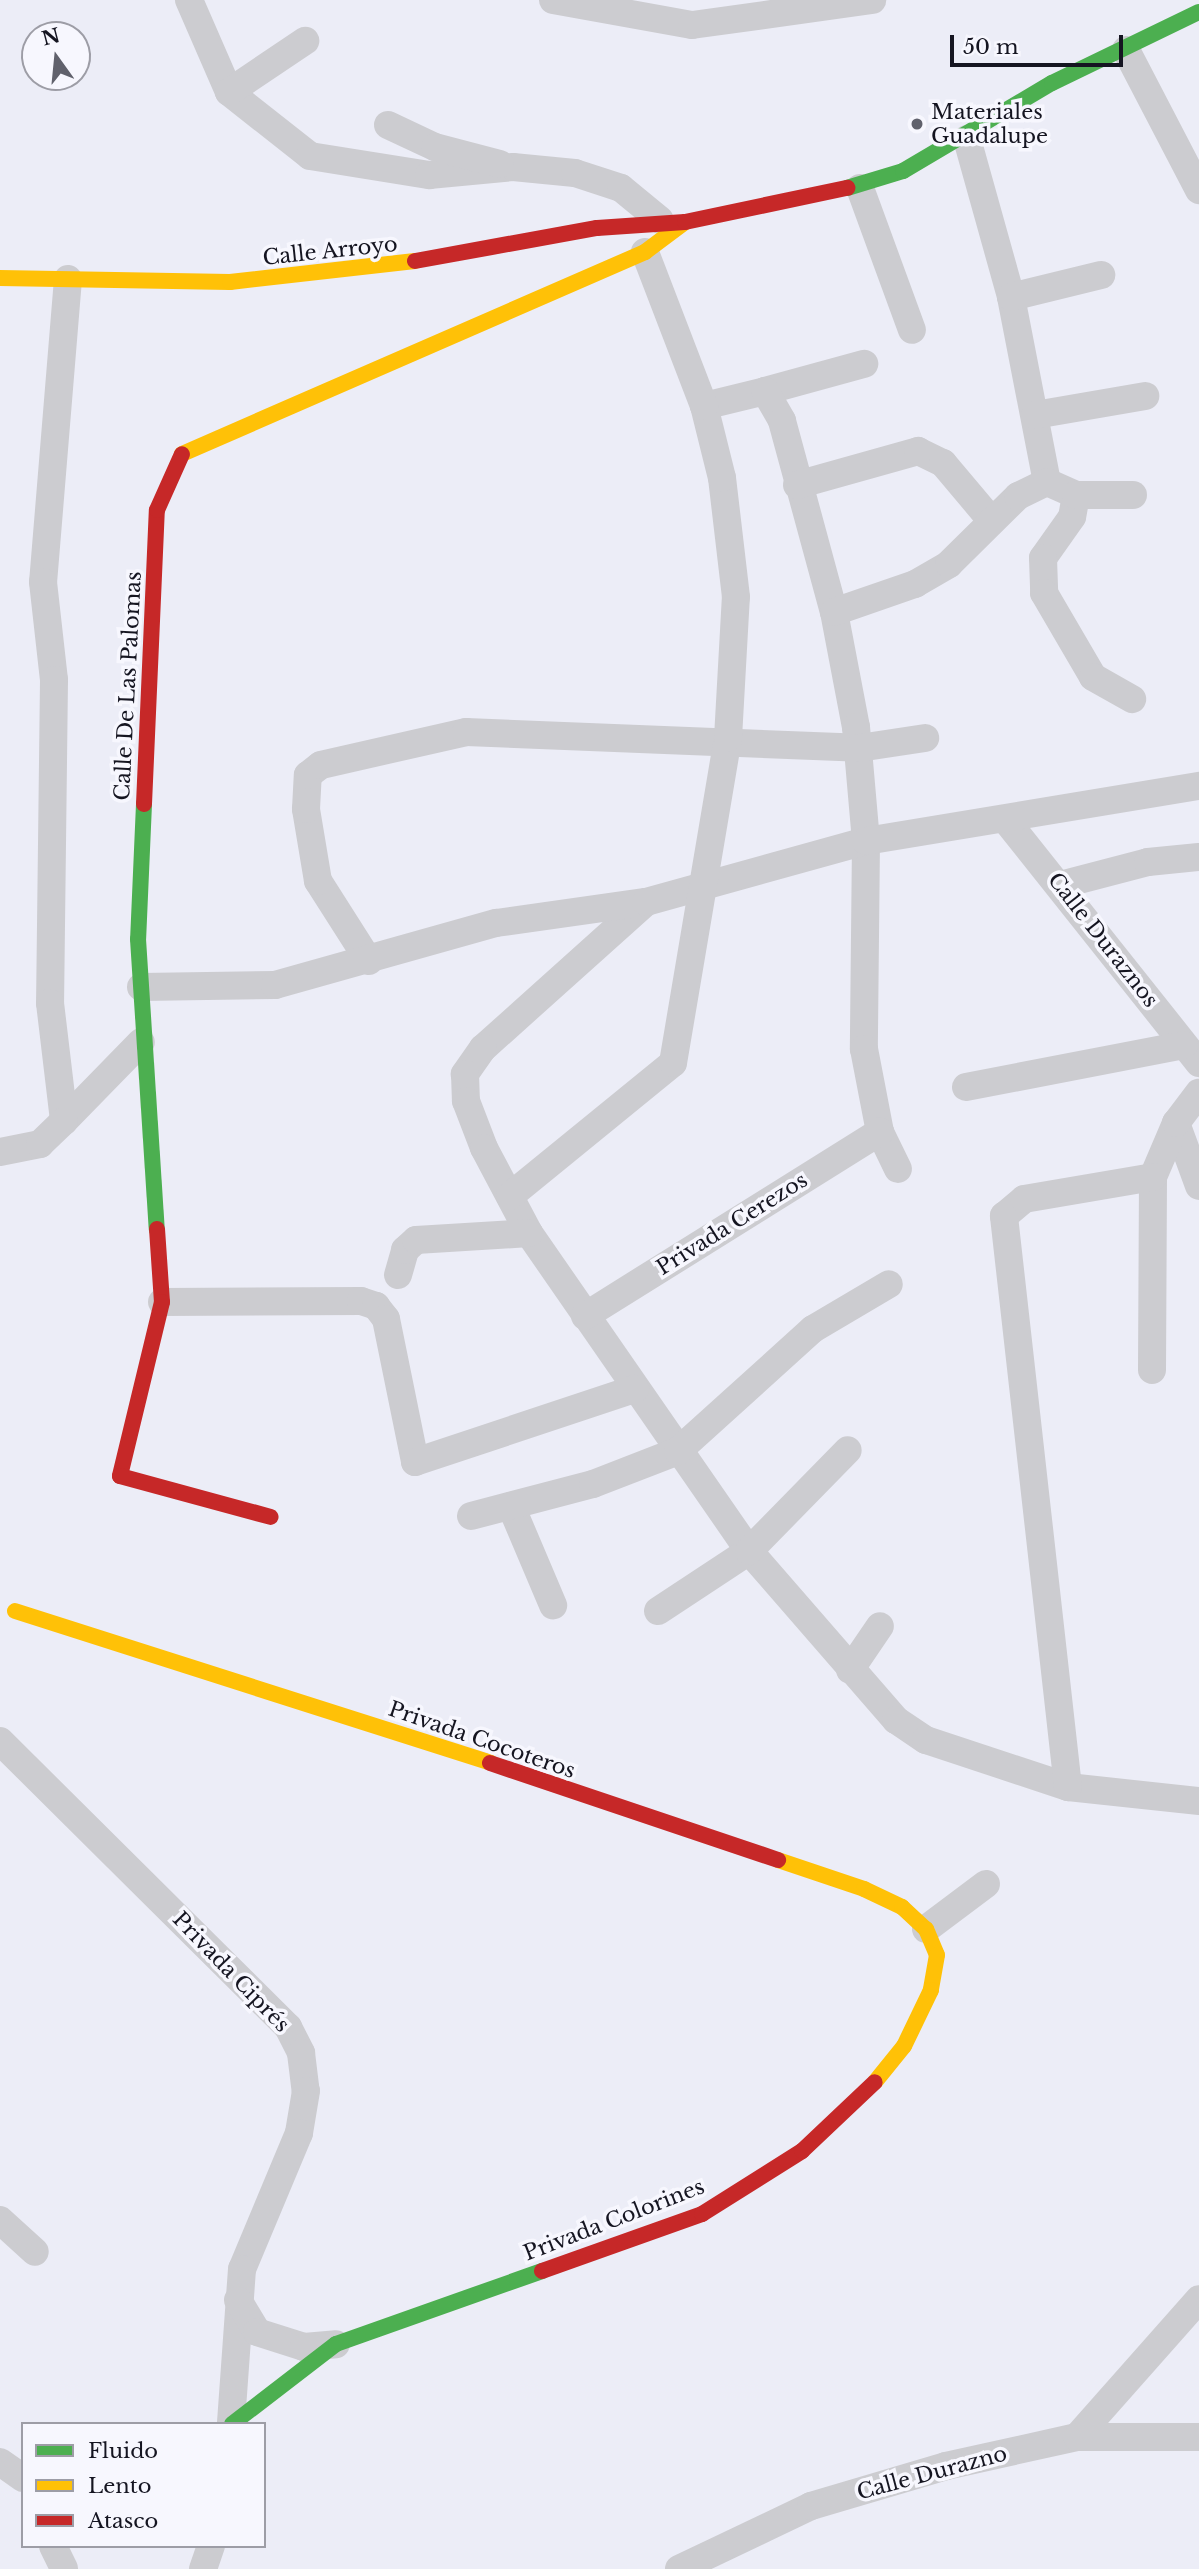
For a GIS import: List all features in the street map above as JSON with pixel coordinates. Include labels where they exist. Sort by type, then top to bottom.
[{"type":"street","points":[[189,0],[229,92],[290,143],[333,163],[429,175],[513,167]]},
{"type":"street","points":[[553,0],[692,25],[872,0]]},
{"type":"street","name":"Calle Arroyo","points":[[0,278],[230,282],[352,273],[673,221],[860,187],[967,139],[1052,83],[1126,50],[1199,12]]},
{"type":"street","points":[[229,92],[304,41]]},
{"type":"street","points":[[1126,50],[1199,190]]},
{"type":"street","points":[[388,125],[435,147],[513,167],[575,173],[621,188],[673,221]]},
{"type":"street","points":[[967,139],[1011,297],[1047,482]]},
{"type":"street","points":[[860,187],[912,330]]},
{"type":"street","name":"Calle De Las Palomas","points":[[271,1517],[120,1476],[162,1302],[160,1203],[141,1042],[157,510],[178,456],[223,431],[645,252],[673,221]]},
{"type":"street","points":[[510,1196],[673,1063],[699,890],[728,738],[737,646],[734,551],[704,406],[645,252]]},
{"type":"street","points":[[1011,297],[1101,275]]},
{"type":"street","points":[[64,1121],[50,1003],[54,680],[43,582],[68,279]]},
{"type":"street","points":[[704,406],[864,365]]},
{"type":"street","points":[[765,391],[782,421],[797,485],[834,611],[859,748],[866,841],[864,1049],[880,1132],[898,1169]]},
{"type":"street","points":[[1035,415],[1145,396]]},
{"type":"street","points":[[797,485],[918,451],[943,463],[991,520]]},
{"type":"street","points":[[1047,482],[1076,495],[1133,495]]},
{"type":"street","points":[[834,611],[915,584],[949,564],[991,520],[1047,482]]},
{"type":"street","points":[[1076,495],[1072,517],[1042,558],[1044,593],[1093,677],[1132,699]]},
{"type":"street","points":[[369,961],[318,881],[306,808],[308,775],[321,765],[466,732],[728,738],[859,748],[925,738]]},
{"type":"street","points":[[141,987],[275,985],[369,961],[496,923],[646,902],[699,890],[866,841],[1004,819],[1084,800],[1199,786]]},
{"type":"street","name":"Calle Duraznos","points":[[1004,819],[1060,885],[1192,1054]]},
{"type":"street","points":[[1060,885],[1148,862],[1199,857]]},
{"type":"street","points":[[646,902],[468,1065],[466,1101],[529,1233],[749,1551],[850,1671],[926,1740],[1068,1787],[1199,1801]]},
{"type":"street","points":[[0,1152],[40,1144],[141,1042]]},
{"type":"street","points":[[966,1087],[1192,1054]]},
{"type":"street","points":[[1152,1370],[1153,1177],[1176,1123],[1199,1093]]},
{"type":"street","points":[[1176,1123],[1199,1186]]},
{"type":"street","name":"Privada Cerezos","points":[[585,1316],[880,1132]]},
{"type":"street","points":[[1068,1787],[1003,1224],[1007,1209],[1024,1199],[1153,1177]]},
{"type":"street","points":[[398,1276],[405,1250],[416,1240],[529,1233]]},
{"type":"street","points":[[471,1517],[678,1451],[813,1329],[889,1284]]},
{"type":"street","points":[[162,1302],[361,1301],[376,1306],[386,1319],[415,1462],[635,1389]]},
{"type":"street","points":[[658,1611],[749,1551],[848,1450]]},
{"type":"street","points":[[511,1506],[553,1605]]},
{"type":"street","name":"Privada Cocoteros","points":[[15,1611],[292,1696],[864,1889],[926,1928]]},
{"type":"street","points":[[850,1671],[880,1626]]},
{"type":"street","name":"Privada Ciprés","points":[[0,1741],[296,2039],[306,2091],[299,2133],[253,2234],[238,2300],[232,2422]]},
{"type":"street","points":[[926,1928],[986,1884]]},
{"type":"street","name":"Privada Colorines","points":[[235,2422],[337,2344],[702,2214],[802,2151],[853,2109],[922,2015],[937,1955],[926,1928]]},
{"type":"street","points":[[0,2220],[35,2252]]},
{"type":"street","points":[[1077,2437],[1199,2299]]},
{"type":"street","points":[[238,2300],[257,2332],[304,2347],[337,2344]]},
{"type":"street","name":"Calle Durazno","points":[[679,2569],[811,2506],[1077,2437],[1199,2437]]},
{"type":"street","points":[[0,2462],[21,2477]]},
{"type":"street","points":[[203,2569],[210,2548]]},
{"type":"traffic: fast","points":[[847,188],[903,171],[1052,83],[1199,12]]},
{"type":"traffic: fast","points":[[144,804],[138,939],[157,1229]]},
{"type":"traffic: fast","points":[[235,2422],[336,2344],[542,2271]]},
{"type":"traffic: slow","points":[[182,454],[645,252],[685,222]]},
{"type":"traffic: slow","points":[[0,278],[230,282],[415,261]]},
{"type":"traffic: slow","points":[[15,1611],[490,1763]]},
{"type":"traffic: slow","points":[[778,1860],[864,1889],[902,1907],[926,1929],[937,1955],[931,1990],[904,2046],[875,2082]]},
{"type":"traffic: jam","points":[[415,261],[597,228],[685,222],[847,188]]},
{"type":"traffic: jam","points":[[144,804],[157,510],[182,454]]},
{"type":"traffic: jam","points":[[157,1229],[162,1302],[120,1476],[271,1517]]},
{"type":"traffic: jam","points":[[490,1763],[778,1860]]},
{"type":"traffic: jam","points":[[542,2271],[702,2214],[802,2151],[875,2082]]},
{"type":"place","name":"Materiales Guadalupe","points":[[917,124]]}]
